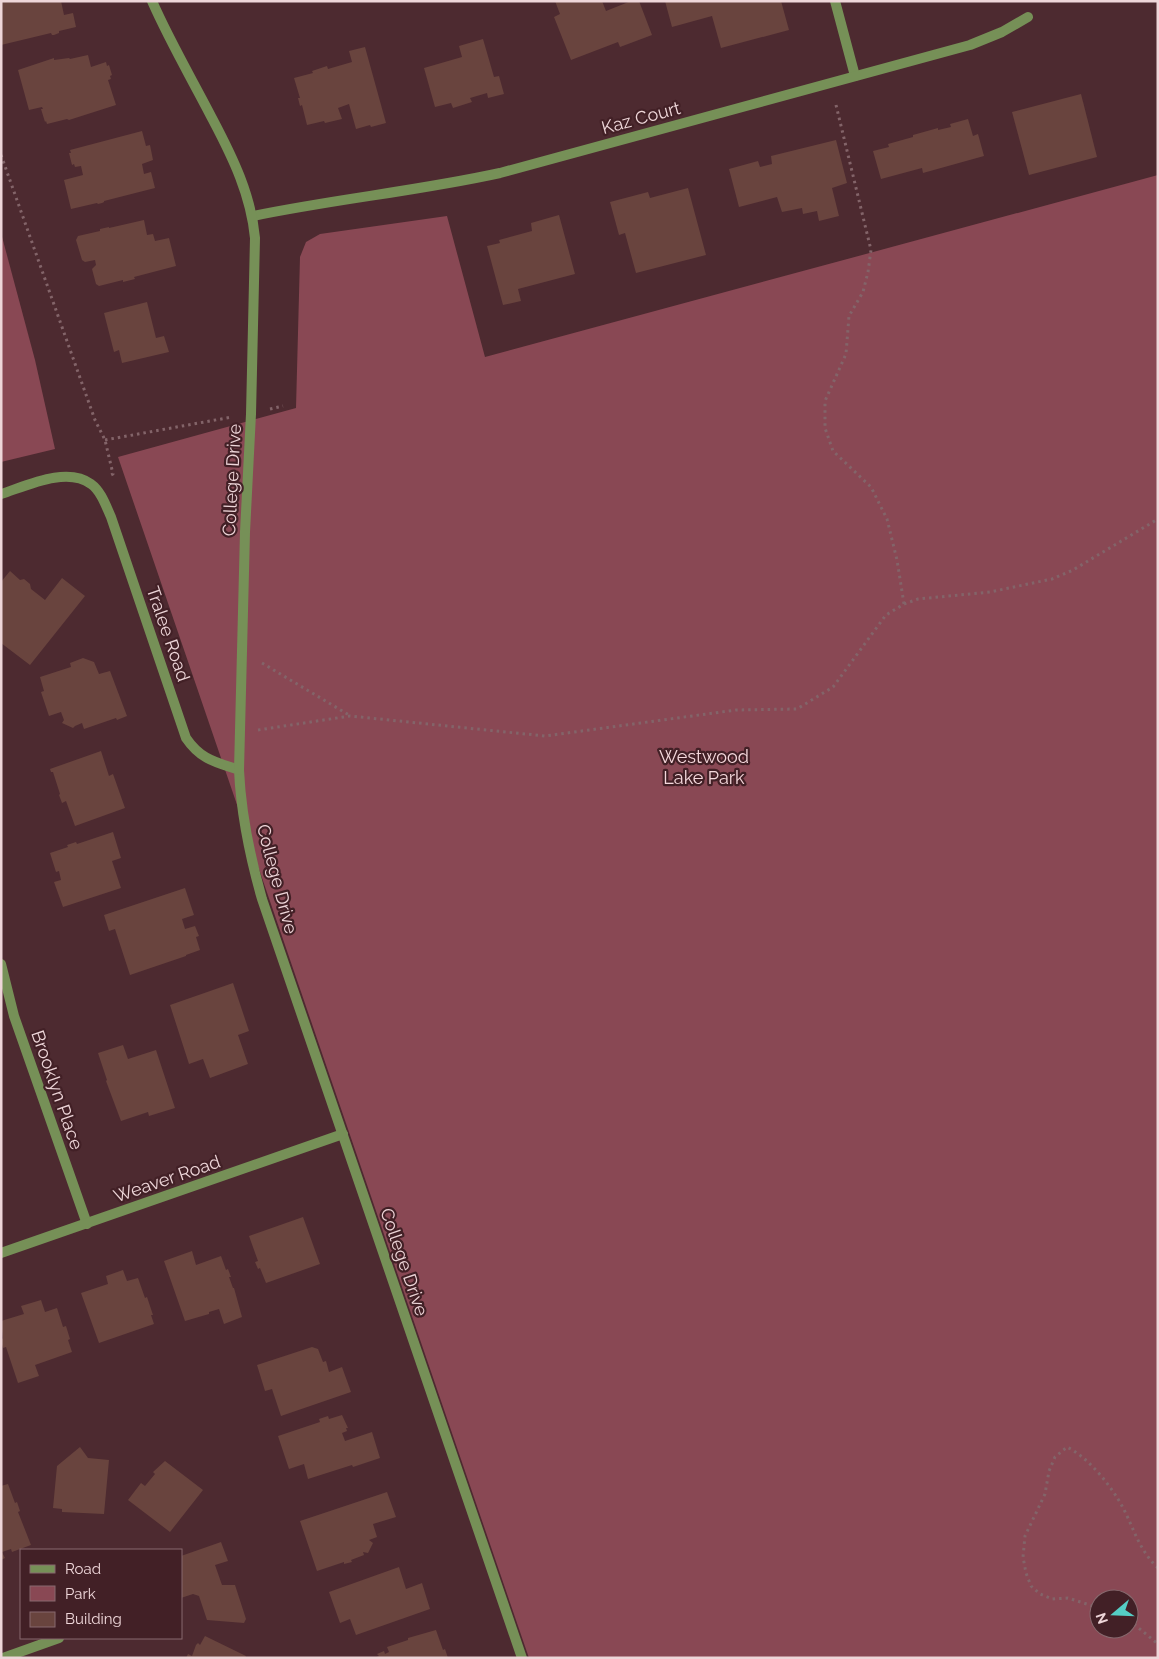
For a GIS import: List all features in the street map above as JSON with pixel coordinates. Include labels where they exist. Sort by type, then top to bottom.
[{"type":"street","name":"College Drive","points":[[152,1],[235,163],[253,216],[255,238],[251,414],[245,532],[240,796],[256,879],[522,1658]]},
{"type":"street","points":[[835,1],[855,76]]},
{"type":"street","name":"Kaz Court","points":[[253,216],[291,208],[466,181],[500,173],[970,45],[1002,32],[1028,17]]},
{"type":"street","name":"Tralee Road","points":[[1,494],[45,479],[64,476],[91,484],[106,505],[111,518],[186,738],[197,753],[205,758],[240,770]]},
{"type":"street","name":"Brooklyn Place","points":[[1,964],[14,1016],[87,1224]]},
{"type":"street","name":"Weaver Road","points":[[1,1253],[343,1134]]},
{"type":"street","points":[[3,1658],[56,1639]]},
{"type":"path","points":[[836,105],[871,250],[863,292],[850,316],[846,354],[825,401],[825,428],[833,451],[871,487],[887,519],[897,560],[904,604]]},
{"type":"path","points":[[1,155],[95,420],[105,440],[113,474]]},
{"type":"path","points":[[105,440],[251,414]]},
{"type":"path","points":[[240,733],[350,716],[545,736],[736,710],[797,709],[833,687],[886,615],[904,604],[918,599],[990,592],[1052,579],[1073,570],[1158,519]]},
{"type":"path","points":[[242,651],[350,716]]},
{"type":"path","points":[[1089,1605],[1068,1598],[1052,1599],[1040,1594],[1031,1586],[1023,1557],[1025,1536],[1045,1494],[1049,1471],[1055,1457],[1067,1447],[1079,1453],[1088,1461],[1118,1499],[1144,1553],[1158,1568]]},
{"type":"path","points":[[1139,1628],[1158,1644]]},
{"type":"green space","name":"Westwood Lake Park","points":[[1158,175],[1158,1658],[529,1658],[118,457],[296,408],[300,257],[306,242],[320,234],[447,216],[485,357]]},
{"type":"green space","points":[[1,233],[35,360],[55,449],[1,462]]},
{"type":"building","points":[[1,1],[61,1],[64,15],[73,13],[76,27],[59,31],[59,33],[54,35],[51,33],[1,45]]},
{"type":"building","points":[[555,1],[602,1],[606,11],[631,1],[639,1],[652,35],[620,47],[618,42],[571,60],[554,17],[560,14]]},
{"type":"building","points":[[665,1],[781,1],[789,30],[721,48],[712,16],[672,27]]},
{"type":"building","points":[[483,39],[494,77],[499,76],[504,94],[488,98],[487,93],[470,98],[472,102],[453,108],[451,103],[435,107],[424,68],[462,57],[459,46]]},
{"type":"building","points":[[365,47],[386,123],[356,129],[349,104],[338,108],[342,119],[307,125],[302,105],[300,106],[298,98],[300,98],[294,78],[313,73],[312,71],[327,66],[328,69],[352,62],[349,51]]},
{"type":"building","points":[[88,55],[91,67],[106,62],[107,66],[109,65],[112,75],[110,76],[111,79],[108,80],[116,105],[69,120],[47,124],[41,109],[43,109],[42,107],[29,110],[18,70],[54,58],[54,60],[70,59]]},
{"type":"building","points":[[1081,94],[1097,157],[1029,175],[1012,112]]},
{"type":"building","points":[[968,119],[973,136],[978,134],[984,156],[923,173],[922,168],[881,179],[873,151],[889,147],[888,144],[913,137],[913,135],[938,128],[938,130],[951,127],[950,124]]},
{"type":"building","points":[[142,131],[146,146],[150,145],[153,160],[142,164],[144,174],[151,172],[155,188],[98,204],[71,209],[64,180],[83,175],[81,166],[75,167],[74,164],[72,165],[70,150]]},
{"type":"building","points":[[836,140],[847,183],[832,188],[839,216],[819,221],[817,211],[803,214],[802,208],[782,212],[777,197],[739,207],[729,169],[758,161],[760,167],[772,164],[771,156]]},
{"type":"building","points":[[688,188],[706,255],[636,273],[625,233],[619,235],[610,202],[648,192],[650,198]]},
{"type":"building","points":[[559,215],[575,274],[518,289],[521,301],[503,305],[487,246],[500,243],[499,240],[532,231],[531,223]]},
{"type":"building","points":[[144,220],[147,235],[153,234],[155,241],[169,238],[176,266],[134,277],[135,279],[123,282],[123,280],[99,286],[96,284],[92,269],[96,265],[95,260],[85,262],[82,260],[76,240],[78,236],[100,231],[100,229]]},
{"type":"building","points":[[147,302],[156,338],[164,336],[169,352],[122,363],[119,350],[114,352],[104,313]]},
{"type":"building","points":[[10,571],[20,580],[24,579],[30,584],[31,589],[45,600],[62,578],[85,596],[30,665],[1,643],[1,582]]},
{"type":"building","points":[[83,658],[94,662],[99,674],[110,671],[127,716],[84,729],[82,723],[73,728],[62,723],[64,720],[61,712],[49,716],[41,692],[44,691],[40,677],[71,667],[70,663]]},
{"type":"building","points":[[101,751],[109,776],[113,774],[125,808],[75,826],[66,801],[62,803],[53,772],[50,769]]},
{"type":"building","points":[[113,832],[121,858],[112,861],[121,888],[63,907],[54,882],[61,880],[59,871],[56,872],[50,853],[76,842],[77,844]]},
{"type":"building","points":[[185,888],[194,915],[182,919],[185,929],[195,926],[199,936],[196,937],[200,950],[130,975],[115,929],[109,931],[104,915]]},
{"type":"building","points":[[233,983],[249,1031],[238,1035],[248,1064],[210,1078],[203,1059],[189,1064],[170,1005]]},
{"type":"building","points":[[123,1045],[128,1059],[156,1050],[175,1108],[149,1116],[148,1112],[121,1121],[98,1053]]},
{"type":"building","points":[[303,1217],[320,1264],[266,1283],[260,1268],[258,1269],[255,1262],[258,1261],[249,1236]]},
{"type":"building","points":[[192,1251],[196,1265],[221,1256],[226,1270],[228,1269],[231,1277],[229,1277],[242,1317],[224,1324],[219,1309],[185,1321],[164,1261]]},
{"type":"building","points":[[123,1270],[127,1281],[138,1278],[145,1298],[147,1297],[154,1324],[99,1343],[81,1293],[108,1284],[106,1276]]},
{"type":"building","points":[[41,1300],[45,1312],[57,1308],[63,1327],[66,1326],[72,1352],[35,1365],[39,1376],[18,1383],[6,1347],[3,1348],[1,1341],[3,1338],[1,1321],[24,1314],[21,1306]]},
{"type":"building","points":[[312,1347],[318,1349],[323,1362],[326,1361],[329,1372],[342,1367],[351,1392],[281,1416],[272,1389],[265,1391],[257,1365]]},
{"type":"building","points":[[342,1415],[348,1428],[346,1428],[347,1431],[342,1433],[345,1441],[372,1432],[380,1458],[308,1479],[304,1464],[289,1469],[278,1436],[320,1422],[319,1419],[328,1416],[329,1419]]},
{"type":"building","points":[[80,1447],[88,1458],[109,1460],[104,1514],[62,1512],[62,1509],[53,1508],[57,1466]]},
{"type":"building","points":[[165,1461],[203,1490],[170,1532],[128,1500],[141,1483],[145,1486],[155,1474],[153,1472]]},
{"type":"building","points":[[8,1484],[15,1503],[17,1502],[20,1511],[18,1512],[31,1545],[12,1552],[11,1549],[2,1552],[5,1558],[1,1560],[1,1486]]},
{"type":"building","points":[[387,1492],[396,1517],[373,1524],[377,1537],[369,1540],[373,1543],[368,1553],[363,1552],[364,1555],[351,1560],[352,1562],[344,1564],[344,1562],[317,1571],[300,1521]]},
{"type":"building","points":[[221,1542],[228,1561],[215,1565],[222,1585],[235,1585],[246,1619],[244,1623],[207,1620],[199,1596],[193,1594],[182,1598],[182,1556]]},
{"type":"building","points":[[399,1567],[406,1589],[422,1583],[430,1609],[356,1635],[350,1619],[340,1623],[329,1592]]},
{"type":"building","points":[[436,1630],[448,1658],[374,1658],[379,1656],[377,1654],[384,1651],[385,1654],[389,1652],[387,1647],[408,1640],[408,1638]]},
{"type":"building","points":[[205,1636],[246,1656],[245,1658],[186,1658],[188,1654],[192,1656],[196,1645],[198,1643],[200,1645]]}]
